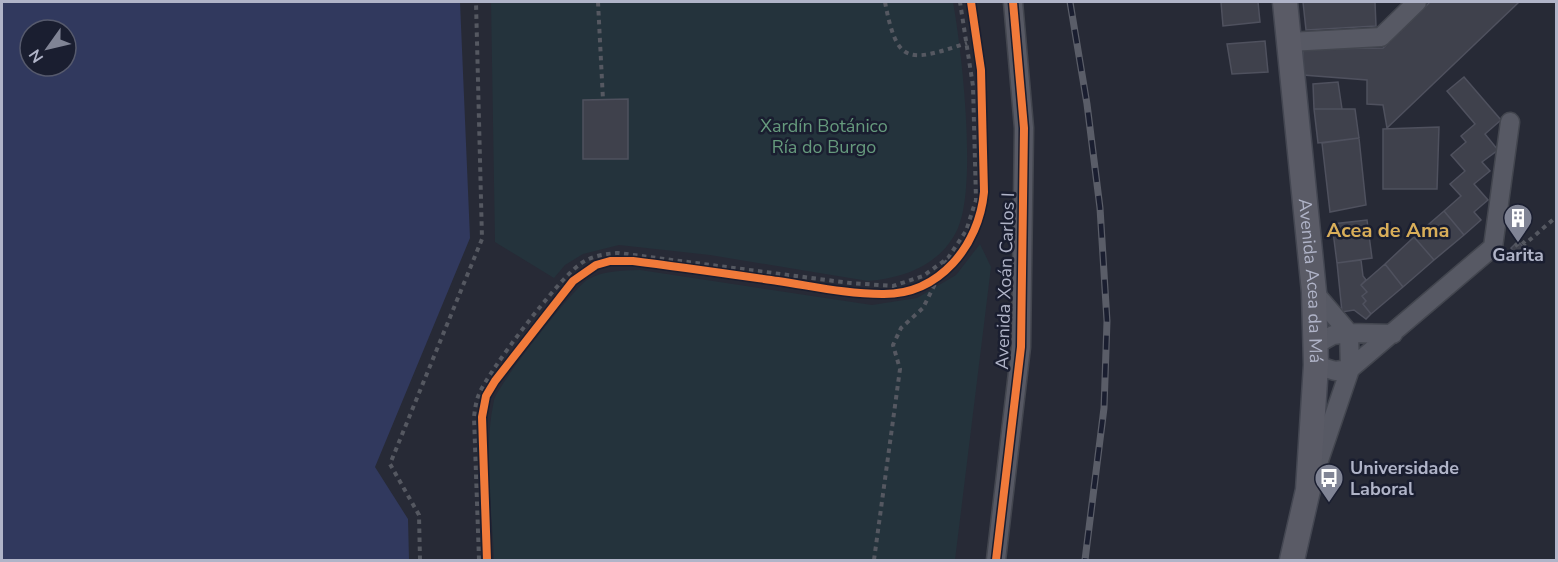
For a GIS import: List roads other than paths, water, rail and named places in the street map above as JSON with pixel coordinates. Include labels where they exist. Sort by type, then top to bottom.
[{"type":"main road","name":"Avenida Acea da Má","points":[[1285,2],[1314,292],[1316,355],[1308,490],[1292,561]]},
{"type":"street","name":"Avenida Xoán Carlos I","points":[[996,561],[1021,347],[1024,128],[1013,2]]},
{"type":"street","points":[[1288,42],[1381,37],[1417,2]]},
{"type":"street","points":[[1393,334],[1333,335],[1316,355],[1335,371],[1350,369],[1393,334],[1493,247],[1510,122]]},
{"type":"street","points":[[1308,490],[1350,369],[1352,350],[1349,333],[1314,292]]},
{"type":"water","points":[[2,2],[460,2],[470,238],[375,467],[408,519],[409,560],[2,560]]},
{"type":"railway","points":[[1070,2],[1087,104],[1100,208],[1107,321],[1104,408],[1085,560]]},
{"type":"place","name":"Garita","points":[[1518,244]]},
{"type":"place","name":"Universidade Laboral","points":[[1329,504]]},
{"type":"district","name":"Acea de Ama","points":[[1388,230]]},
{"type":"park label","name":"Xardín Botánico Ría do Burgo","points":[[824,136]]}]
